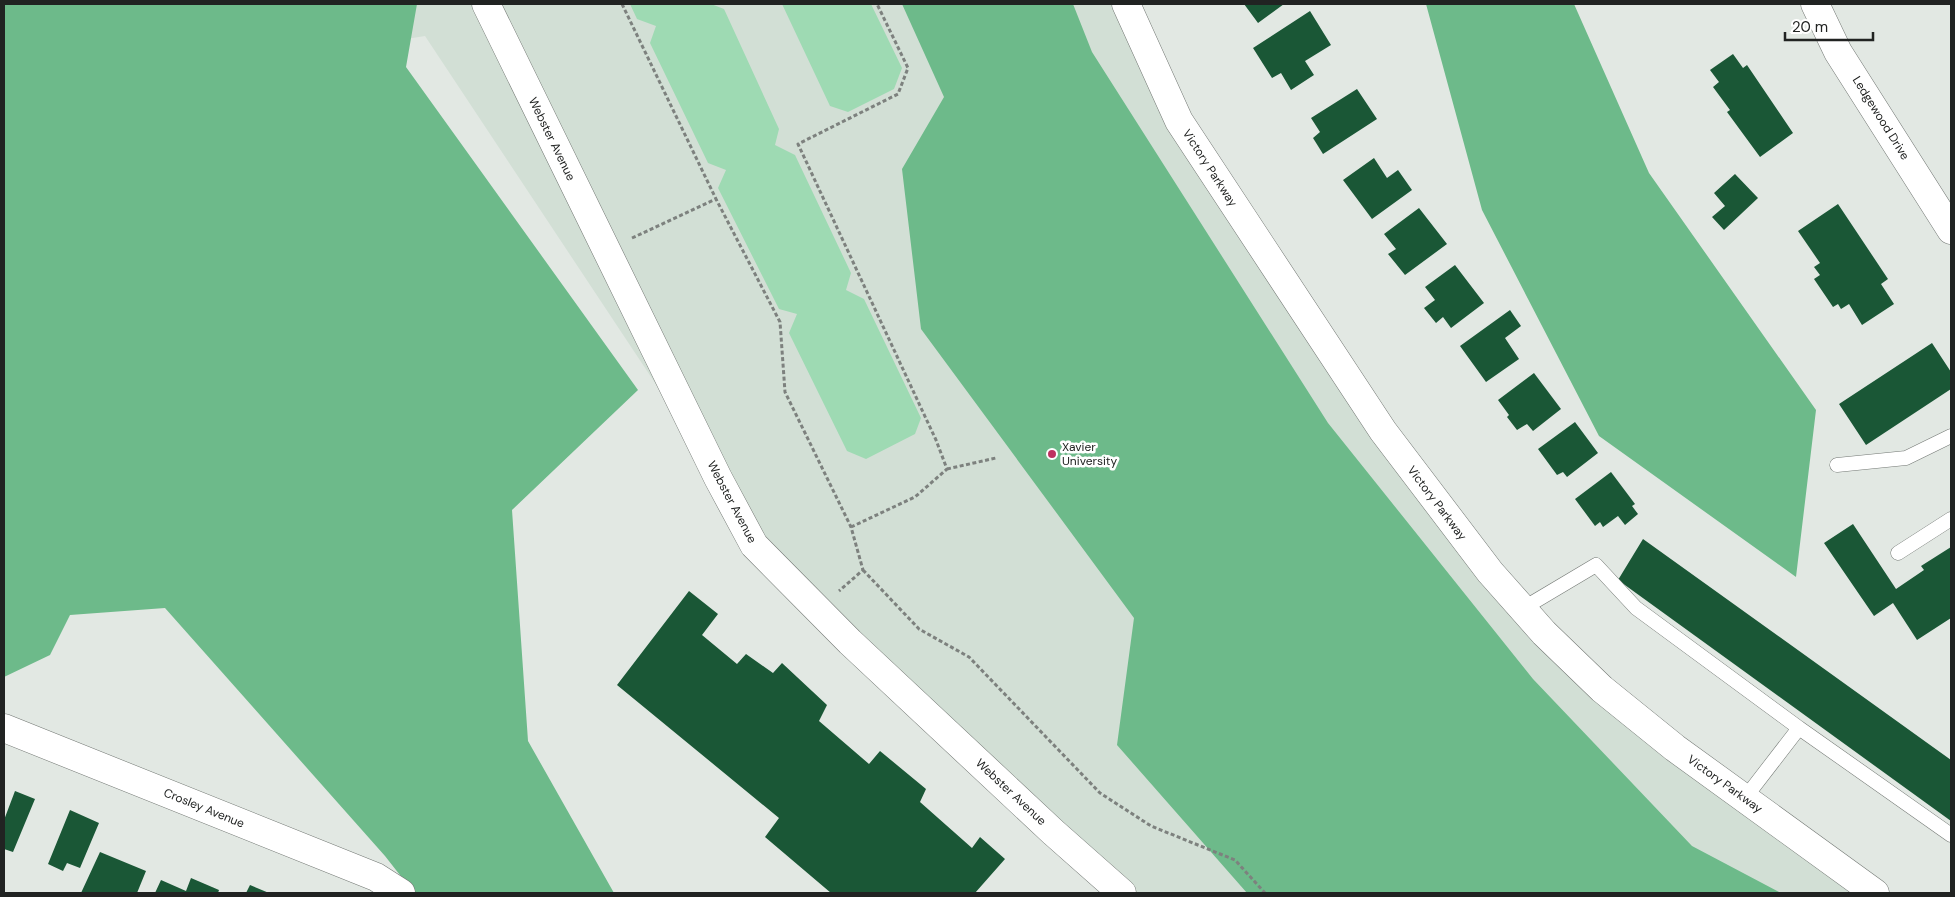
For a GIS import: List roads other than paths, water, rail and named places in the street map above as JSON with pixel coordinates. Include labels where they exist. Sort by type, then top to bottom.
[{"type":"street","name":"Webster Avenue","points":[[486,4],[718,478],[754,545],[850,642],[1046,826],[1122,893]]},
{"type":"street","name":"Victory Parkway","points":[[1126,4],[1178,120],[1329,352],[1389,439],[1490,572],[1544,633],[1602,689],[1675,748],[1745,798],[1863,889]]},
{"type":"street","name":"Ledgewood Drive","points":[[1815,4],[1838,52],[1951,230]]},
{"type":"street","name":"Crosley Avenue","points":[[4,728],[376,877],[401,893]]},
{"type":"lane","points":[[1838,465],[1906,458],[1951,436]]},
{"type":"lane","points":[[1898,552],[1951,519]]},
{"type":"lane","points":[[1522,609],[1596,565],[1636,608],[1799,728],[1951,835]]},
{"type":"lane","points":[[1745,798],[1799,728]]},
{"type":"place","name":"Xavier University","points":[[1052,454]]}]
